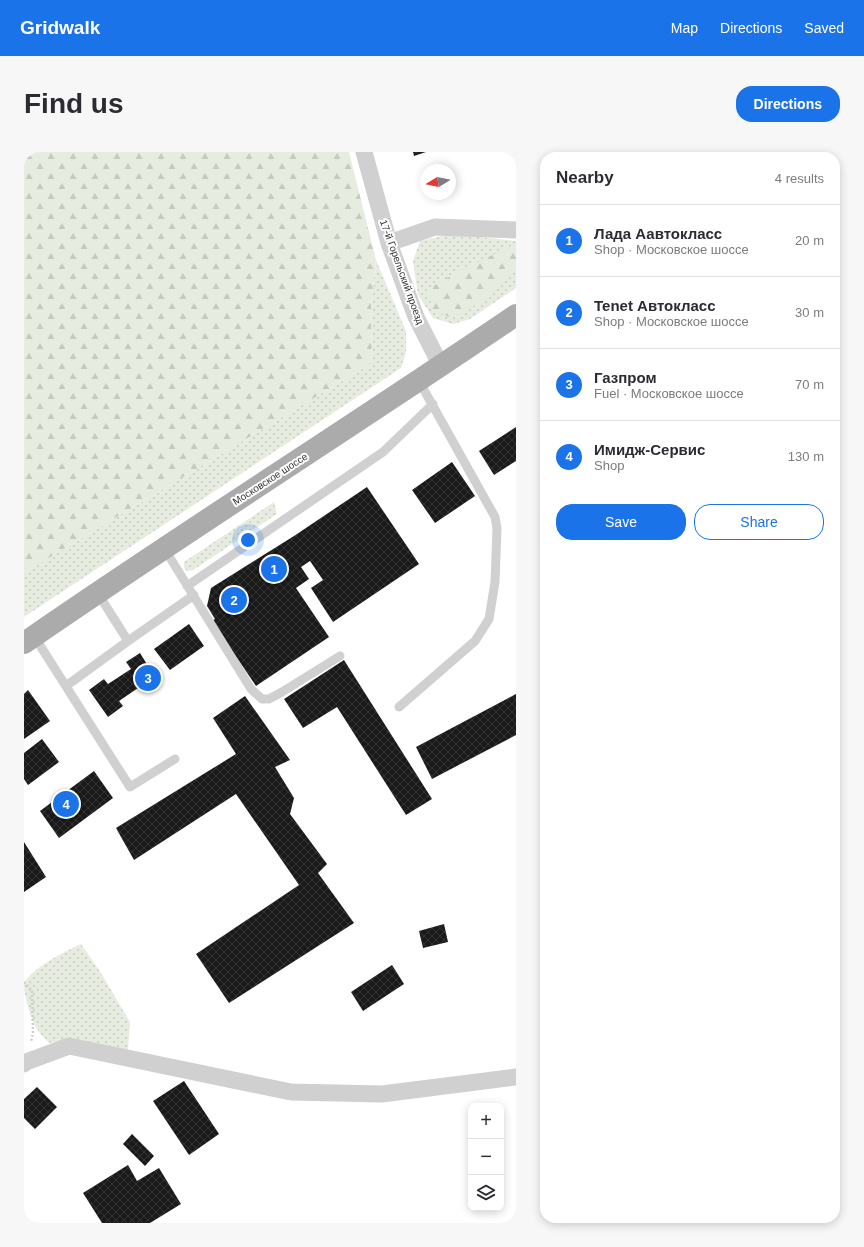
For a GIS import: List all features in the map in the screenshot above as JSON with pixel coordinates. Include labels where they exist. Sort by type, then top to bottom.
[{"type":"main road","name":"Московское шоссе","points":[[29,639],[96,592],[419,381],[516,315]]},
{"type":"street","name":"17-й Горельский проезд","points":[[364,152],[389,243],[416,317],[441,366]]},
{"type":"street","points":[[389,243],[435,227],[516,230]]},
{"type":"street","points":[[25,1063],[69,1046],[291,1092],[382,1094],[516,1077]]},
{"type":"lane","points":[[399,707],[475,641],[489,619],[495,582],[495,516],[419,381]]},
{"type":"lane","points":[[188,586],[383,452],[433,404]]},
{"type":"lane","points":[[164,548],[252,689],[262,699],[269,699],[282,692],[340,656]]},
{"type":"lane","points":[[96,592],[128,641]]},
{"type":"lane","points":[[66,686],[194,595]]},
{"type":"lane","points":[[29,639],[66,686],[130,787],[175,759]]},
{"type":"path","points":[[24,982],[32,991],[33,1033],[25,1063]]},
{"type":"green space","points":[[24,152],[349,152],[376,260],[371,306],[372,363],[24,573]]},
{"type":"green space","points":[[451,234],[516,241],[516,288],[470,319],[453,324],[433,318],[418,295],[413,261],[420,241]]},
{"type":"green space","points":[[511,246],[516,249],[516,269],[481,302],[452,318],[434,311],[426,290],[463,269]]},
{"type":"green space","points":[[376,260],[406,331],[406,352],[401,368],[24,617],[24,573],[372,363],[371,306]]},
{"type":"green space","points":[[274,502],[277,514],[193,570],[187,571],[184,568],[184,562]]},
{"type":"green space","points":[[81,944],[101,973],[130,1022],[128,1050],[71,1041],[49,1043],[40,1033],[30,1014],[24,985],[27,979],[32,973],[49,961]]},
{"type":"building","points":[[413,152],[426,152],[414,156]]},
{"type":"building","points":[[516,427],[516,461],[494,475],[479,451]]},
{"type":"building","points":[[452,462],[475,496],[435,523],[412,490]]},
{"type":"building","points":[[367,487],[419,564],[333,622],[311,588],[323,580],[310,561],[301,567],[309,579],[296,588],[329,637],[256,686],[212,621],[215,619],[207,606],[211,588],[294,536]]},
{"type":"building","points":[[189,624],[204,646],[170,670],[154,649]]},
{"type":"building","points":[[140,653],[156,679],[143,688],[141,686],[119,701],[123,706],[108,717],[89,690],[104,679],[108,684],[131,669],[126,662]]},
{"type":"building","points":[[344,660],[432,799],[406,815],[337,707],[303,728],[284,699]]},
{"type":"building","points":[[28,690],[50,721],[24,739],[24,694]]},
{"type":"building","points":[[516,694],[516,735],[432,779],[416,747]]},
{"type":"building","points":[[245,696],[290,760],[275,767],[294,798],[290,814],[327,864],[318,873],[354,923],[229,1003],[196,954],[299,885],[236,794],[134,860],[116,828],[236,754],[213,718]]},
{"type":"building","points":[[42,739],[59,762],[28,785],[24,779],[24,753]]},
{"type":"building","points":[[94,771],[113,798],[59,838],[40,811]]},
{"type":"building","points":[[24,842],[46,877],[24,892]]},
{"type":"building","points":[[444,924],[448,942],[423,948],[419,931]]},
{"type":"building","points":[[392,965],[404,984],[363,1011],[351,992]]},
{"type":"building","points":[[184,1081],[219,1134],[189,1155],[153,1101]]},
{"type":"building","points":[[37,1087],[57,1107],[35,1129],[24,1118],[24,1099]]},
{"type":"building","points":[[132,1134],[154,1156],[145,1166],[123,1144]]},
{"type":"building","points":[[128,1165],[137,1181],[159,1168],[181,1204],[150,1223],[102,1223],[83,1193]]},
{"type":"place","name":"Лада Аавтокласс","points":[[274,569]]},
{"type":"place","name":"Tenet Автокласс","points":[[234,600]]},
{"type":"place","name":"Газпром","points":[[148,678]]},
{"type":"place","name":"Имидж-Сервис","points":[[66,804]]}]
